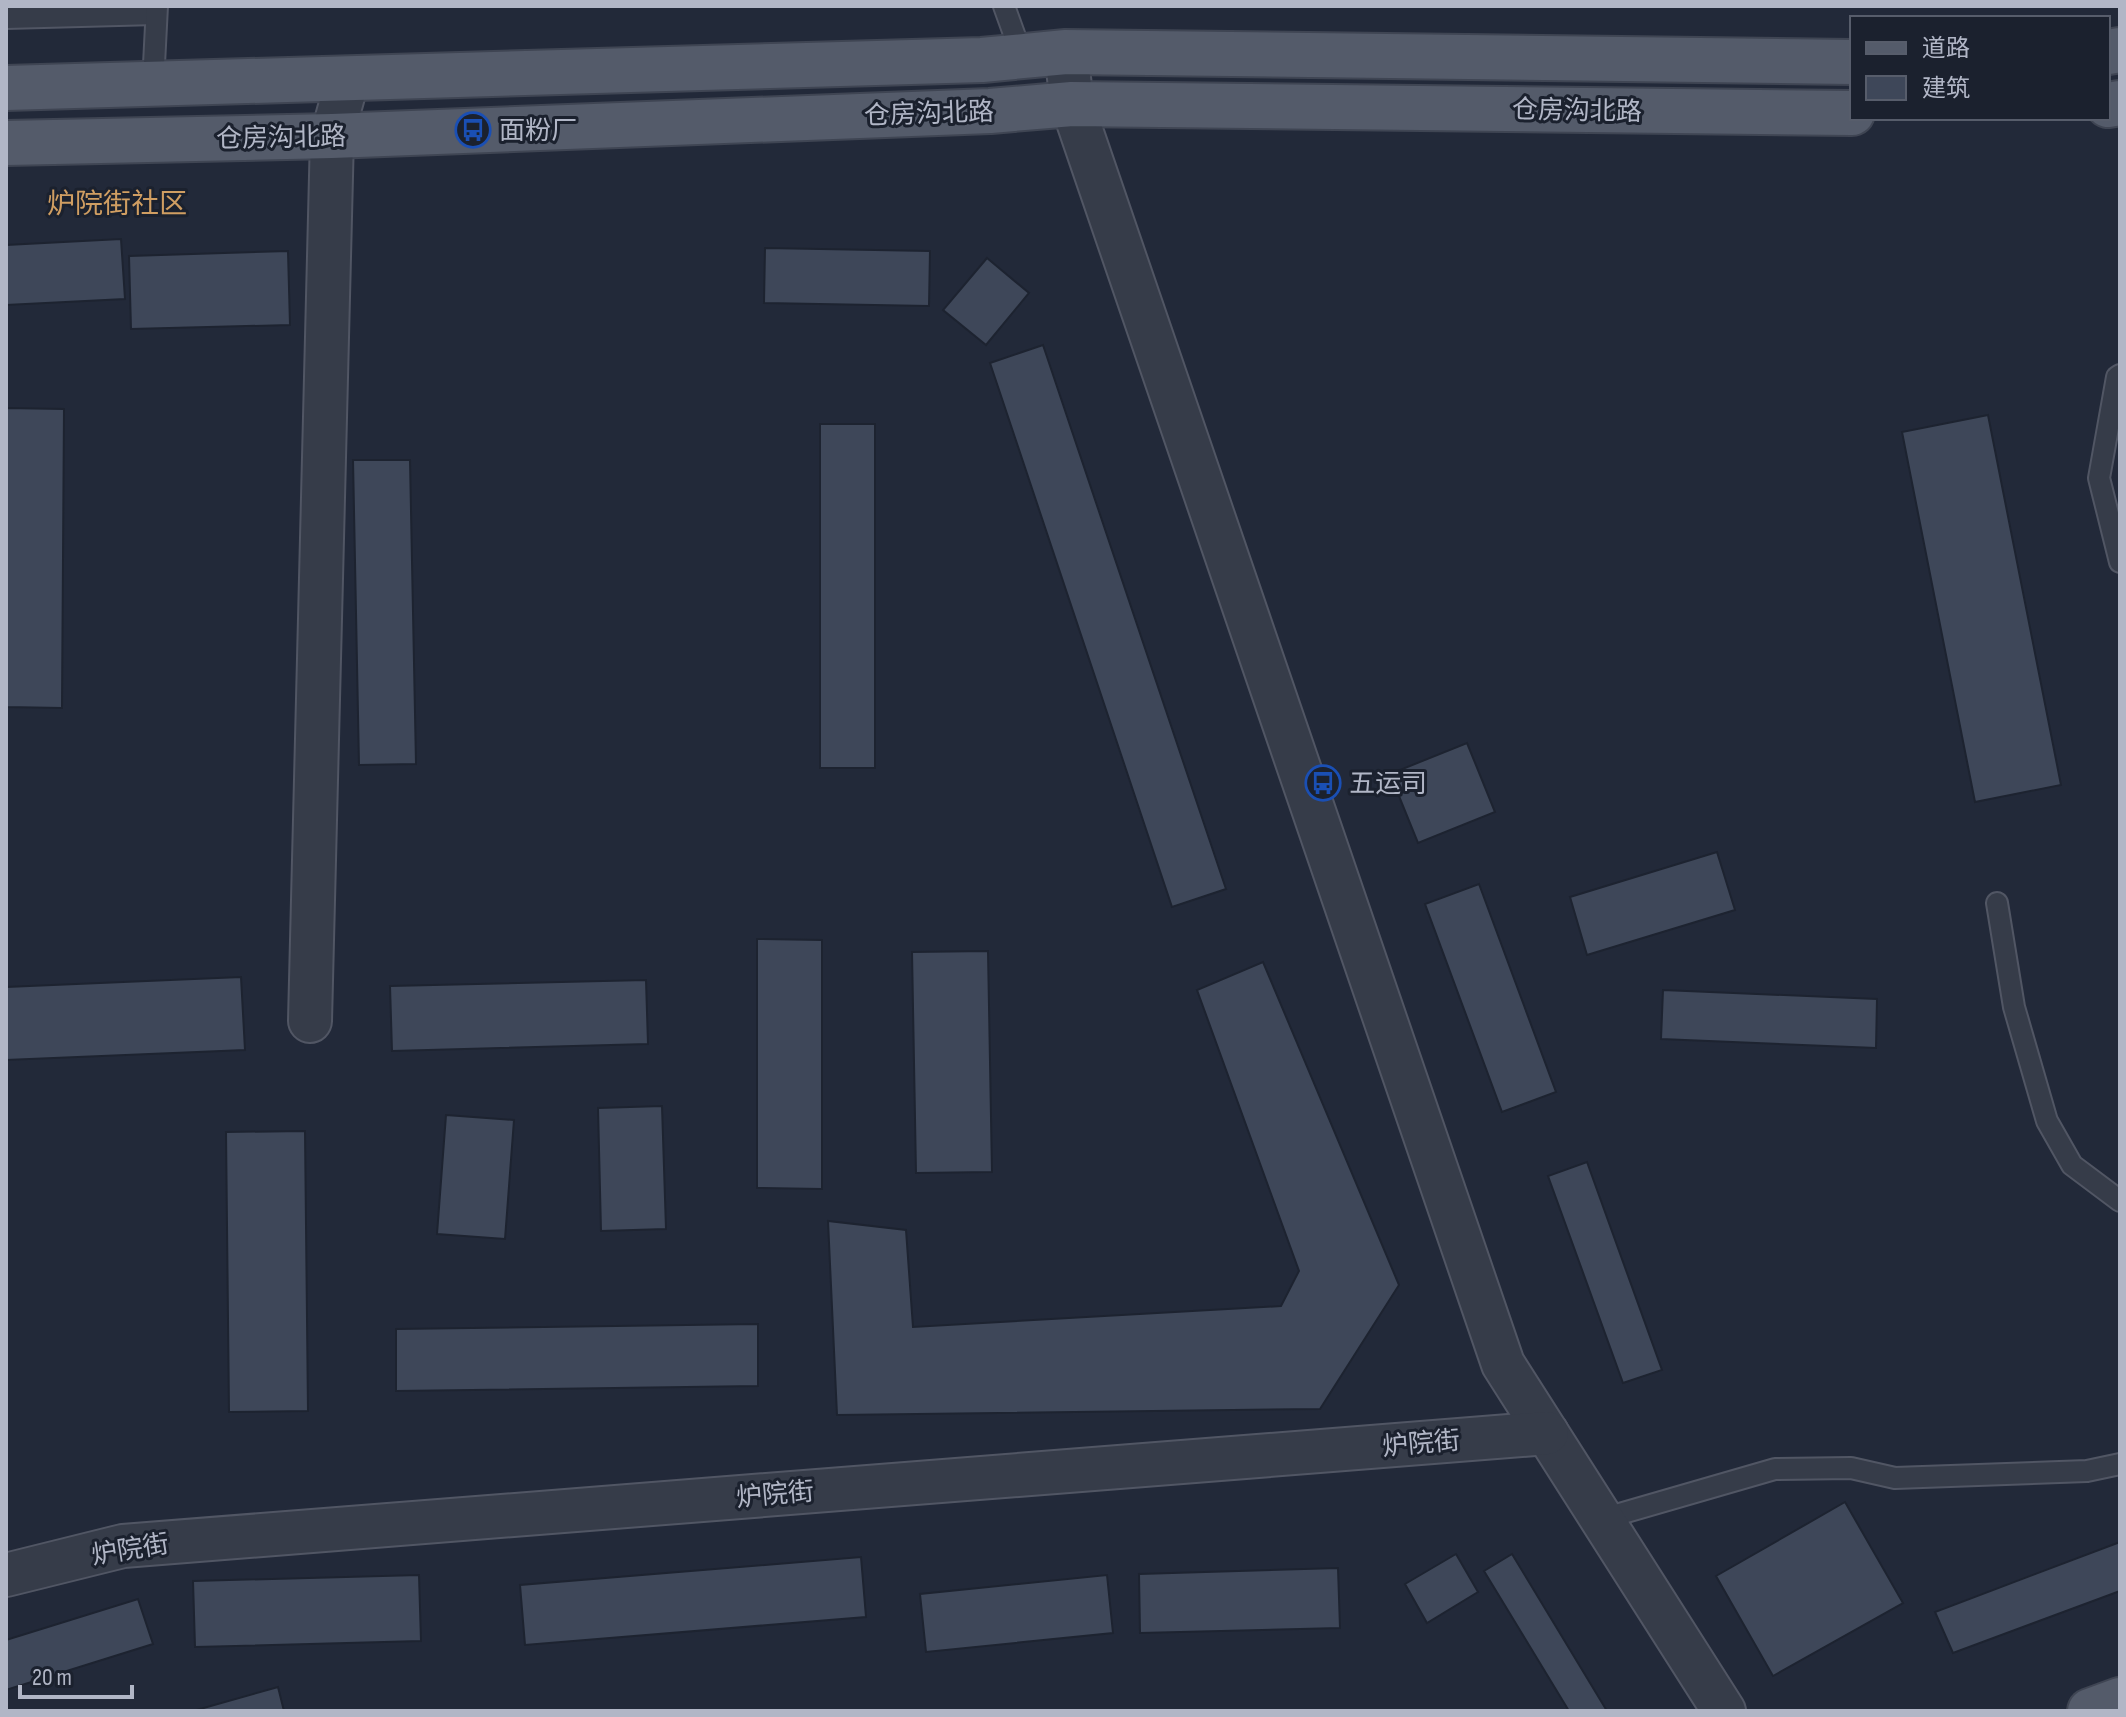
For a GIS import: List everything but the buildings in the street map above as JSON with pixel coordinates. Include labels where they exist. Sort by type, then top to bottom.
[{"type":"main road","name":"仓房沟北路","points":[[6,88],[982,60],[1066,52],[1850,62]]},
{"type":"main road","name":"仓房沟北路","points":[[6,143],[332,136],[990,111],[1072,104],[1850,113]]},
{"type":"main road","points":[[2090,1711],[2120,1700]]},
{"type":"street","points":[[1066,52],[1072,104],[1503,1364],[1724,1711]]},
{"type":"street","points":[[310,1021],[332,136],[348,78]]},
{"type":"street","name":"炉院街","points":[[6,1575],[123,1546],[1547,1433]]},
{"type":"lane","points":[[1004,6],[1022,56]]},
{"type":"lane","points":[[6,18],[157,10],[153,84]]},
{"type":"lane","points":[[2120,375],[2117,377],[2099,478],[2120,562]]},
{"type":"lane","points":[[1997,903],[2014,1007],[2047,1121],[2072,1165],[2120,1201]]},
{"type":"lane","points":[[1602,1519],[1775,1469],[1851,1468],[1895,1478],[2087,1471],[2120,1464]]},
{"type":"place","name":"面粉厂","points":[[473,130]]},
{"type":"place","name":"五运司","points":[[1323,783]]},
{"type":"district","name":"炉院街社区","points":[[117,203]]}]
